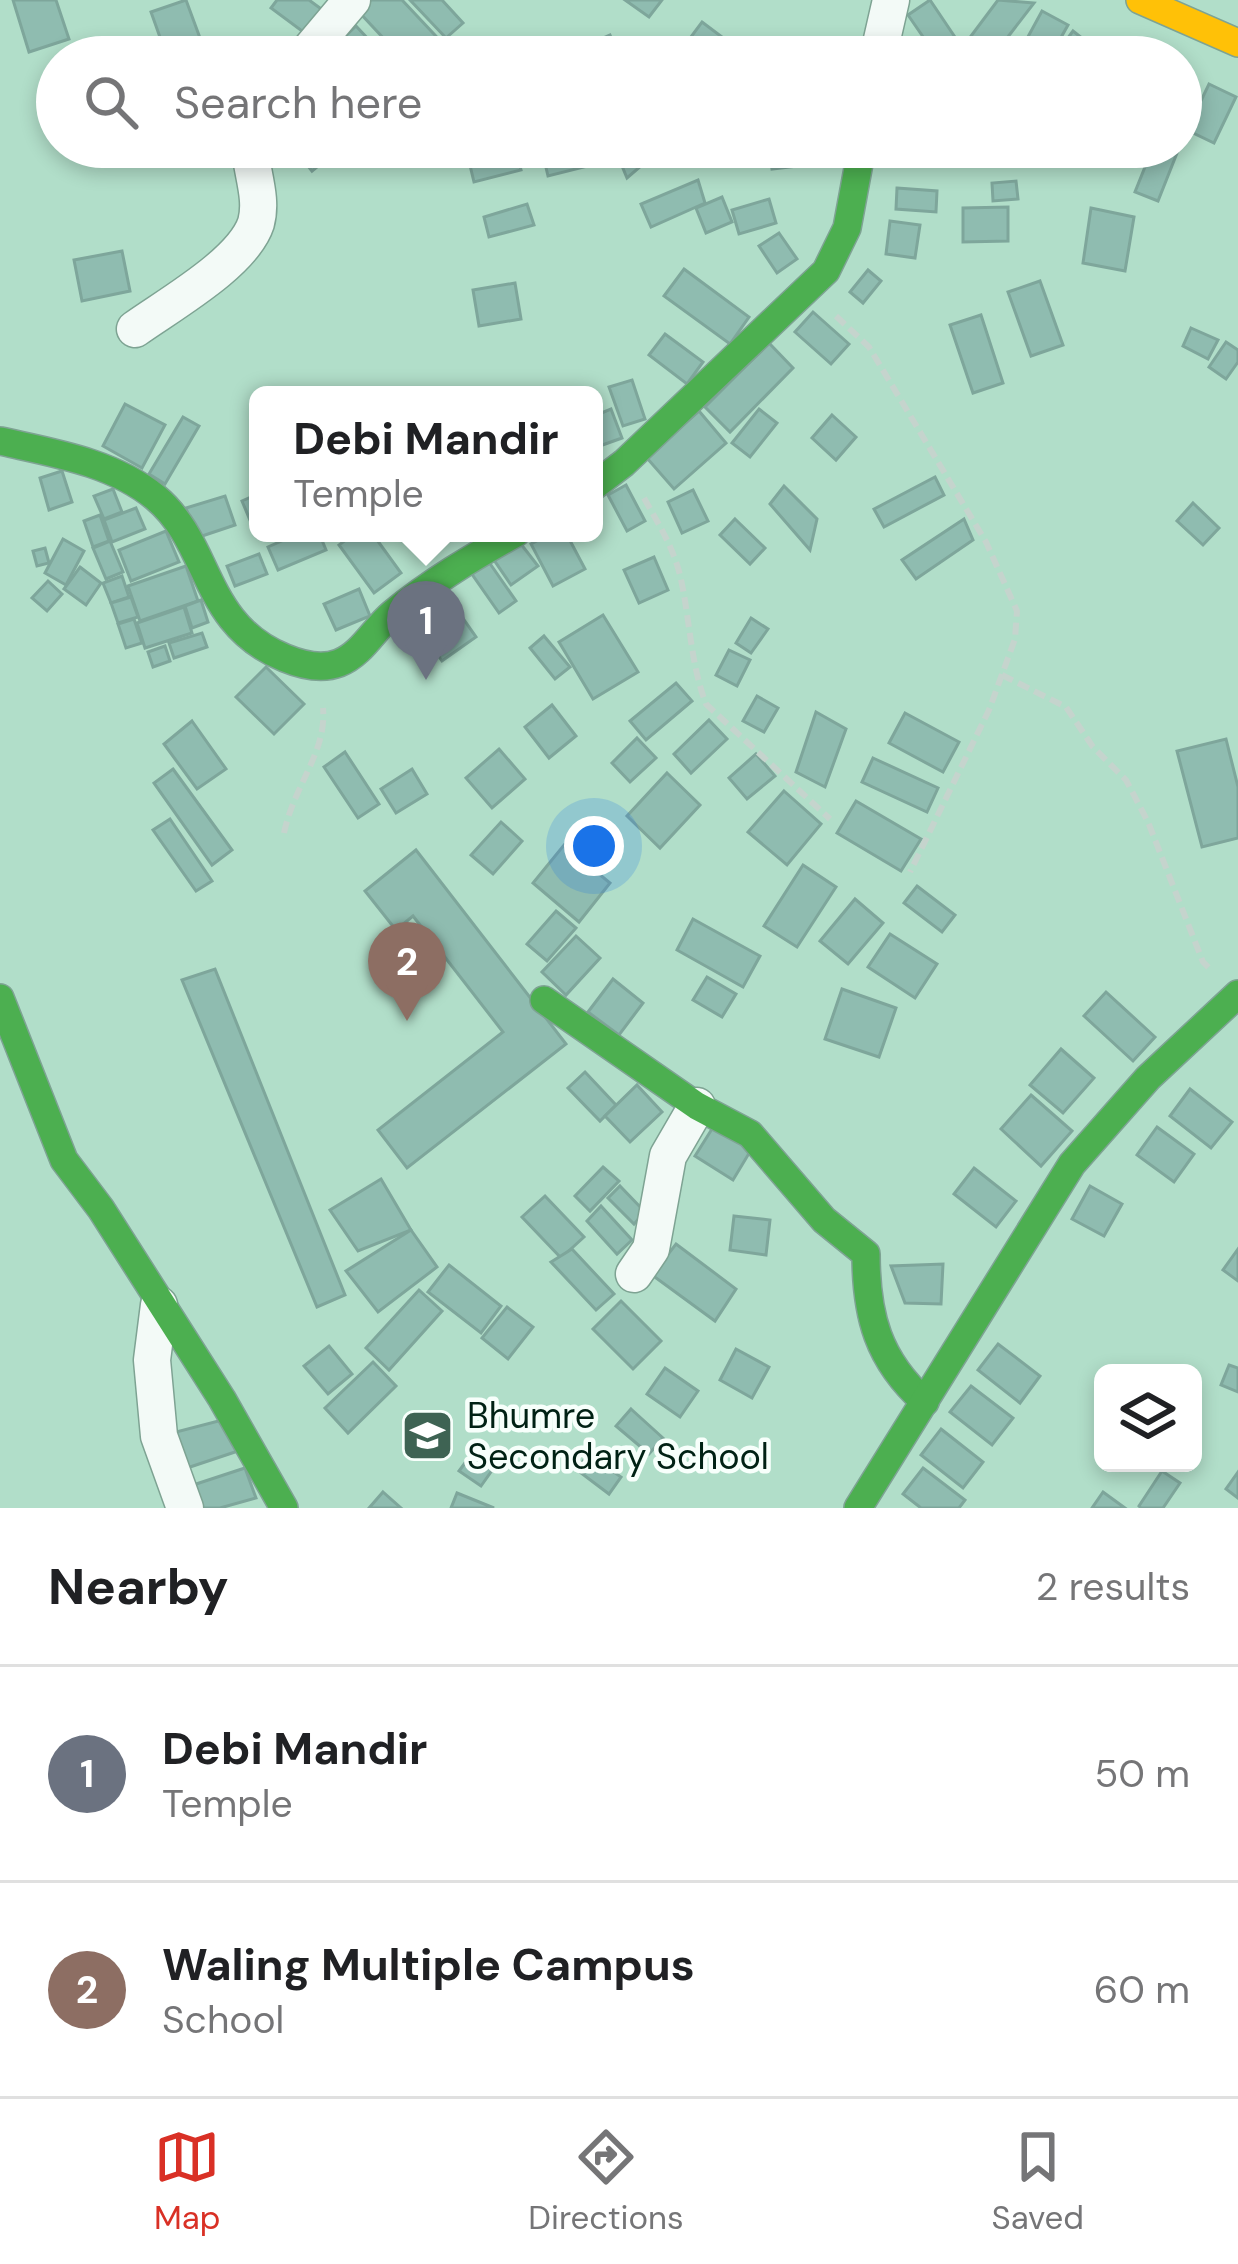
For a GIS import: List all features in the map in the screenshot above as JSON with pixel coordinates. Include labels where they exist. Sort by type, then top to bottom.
[{"type":"main road","points":[[1140,0],[1238,43]]},
{"type":"main road","points":[[603,479],[839,254],[857,168]]},
{"type":"main road","points":[[0,441],[97,466],[131,481],[168,509],[215,600],[236,627],[274,655],[320,668],[340,664],[355,654],[384,620],[453,566],[499,542]]},
{"type":"main road","points":[[858,1508],[1072,1164],[1148,1078],[1238,994]]},
{"type":"main road","points":[[0,998],[64,1160],[101,1208],[222,1399],[284,1508]]},
{"type":"main road","points":[[544,1000],[697,1106],[750,1134],[824,1220],[866,1254],[864,1301],[880,1353],[904,1386],[925,1402]]},
{"type":"street","points":[[322,36],[352,0]]},
{"type":"street","points":[[883,36],[891,0]]},
{"type":"street","points":[[135,329],[242,250],[256,222],[253,168]]},
{"type":"street","points":[[634,1274],[650,1249],[668,1156],[697,1106]]},
{"type":"street","points":[[160,1305],[152,1360],[158,1436],[185,1508]]},
{"type":"path","points":[[807,289],[869,347],[986,542],[1017,611],[1015,639],[989,710],[910,872]]},
{"type":"path","points":[[624,464],[670,545],[706,704],[830,818]]},
{"type":"path","points":[[284,832],[290,803],[325,731],[320,668]]},
{"type":"path","points":[[1002,674],[1066,707],[1094,747],[1126,780],[1148,822],[1203,962],[1238,994]]},
{"type":"building","points":[[13,0],[56,0],[68,36],[36,36],[36,50],[29,52]]},
{"type":"building","points":[[186,0],[199,36],[160,36],[151,12]]},
{"type":"building","points":[[277,0],[309,0],[324,11],[306,34],[271,8]]},
{"type":"building","points":[[371,0],[402,0],[436,36],[381,36],[359,12]]},
{"type":"building","points":[[410,0],[442,0],[463,23],[444,36]]},
{"type":"building","points":[[625,0],[662,0],[649,17]]},
{"type":"building","points":[[930,0],[954,36],[922,36],[908,15]]},
{"type":"building","points":[[998,0],[1034,3],[1009,36],[971,36]]},
{"type":"building","points":[[1042,11],[1068,25],[1062,36],[1028,36]]},
{"type":"building","points":[[702,22],[721,36],[692,36]]},
{"type":"building","points":[[356,26],[365,36],[346,36]]},
{"type":"building","points":[[1209,84],[1236,97],[1214,143],[1202,137],[1202,99]]},
{"type":"building","points":[[471,168],[520,168],[521,170],[474,182]]},
{"type":"building","points":[[546,168],[580,168],[548,176]]},
{"type":"building","points":[[1145,168],[1171,168],[1158,201],[1135,192]]},
{"type":"building","points":[[698,180],[705,203],[651,227],[641,204]]},
{"type":"building","points":[[1016,181],[1018,199],[993,201],[992,183]]},
{"type":"building","points":[[897,188],[937,191],[936,212],[896,209]]},
{"type":"building","points":[[722,197],[732,222],[706,233],[696,208]]},
{"type":"building","points":[[769,199],[776,223],[739,234],[732,210]]},
{"type":"building","points":[[527,204],[534,225],[489,237],[484,217]]},
{"type":"building","points":[[1008,207],[1008,241],[963,242],[963,208]]},
{"type":"building","points":[[1091,208],[1134,217],[1125,271],[1083,263]]},
{"type":"building","points":[[890,221],[920,225],[915,258],[886,254]]},
{"type":"building","points":[[779,233],[797,259],[777,273],[759,246]]},
{"type":"building","points":[[122,251],[130,291],[82,301],[74,260]]},
{"type":"building","points":[[684,269],[749,317],[730,344],[664,296]]},
{"type":"building","points":[[868,270],[881,281],[863,303],[850,292]]},
{"type":"building","points":[[1040,281],[1063,345],[1031,356],[1008,292]]},
{"type":"building","points":[[515,283],[521,319],[479,326],[473,290]]},
{"type":"building","points":[[813,312],[849,344],[831,364],[795,332]]},
{"type":"building","points":[[981,315],[1003,383],[973,393],[950,325]]},
{"type":"building","points":[[1191,328],[1218,340],[1208,359],[1183,346]]},
{"type":"building","points":[[665,334],[703,362],[687,384],[649,355]]},
{"type":"building","points":[[1226,342],[1238,350],[1238,362],[1226,379],[1209,367]]},
{"type":"building","points":[[769,343],[793,368],[730,432],[705,407]]},
{"type":"building","points":[[632,380],[645,419],[623,426],[609,387]]},
{"type":"building","points":[[125,404],[165,425],[142,468],[103,446]]},
{"type":"building","points":[[611,409],[622,438],[603,445],[603,412]]},
{"type":"building","points":[[759,409],[777,423],[750,457],[732,443]]},
{"type":"building","points":[[699,411],[726,443],[674,489],[646,457]]},
{"type":"building","points":[[832,415],[856,437],[836,460],[812,438]]},
{"type":"building","points":[[183,417],[199,426],[165,484],[149,474]]},
{"type":"building","points":[[62,471],[72,502],[49,510],[40,478]]},
{"type":"building","points":[[935,477],[944,495],[884,527],[874,509]]},
{"type":"building","points":[[626,485],[645,521],[627,531],[608,495]]},
{"type":"building","points":[[784,486],[817,519],[810,550],[770,504]]},
{"type":"building","points":[[113,489],[122,512],[104,519],[94,496]]},
{"type":"building","points":[[693,490],[708,521],[682,533],[668,502]]},
{"type":"building","points":[[225,496],[235,525],[196,538],[186,508]]},
{"type":"building","points":[[1193,503],[1219,528],[1203,545],[1177,521]]},
{"type":"building","points":[[136,508],[145,529],[112,542],[104,520]]},
{"type":"building","points":[[100,515],[109,541],[93,547],[84,521]]},
{"type":"building","points":[[735,519],[765,548],[750,564],[720,535]]},
{"type":"building","points":[[964,519],[973,540],[916,579],[902,560]]},
{"type":"building","points":[[166,531],[179,562],[131,581],[119,550]]},
{"type":"building","points":[[63,539],[84,551],[66,585],[45,573]]},
{"type":"building","points":[[110,541],[123,572],[106,579],[93,548]]},
{"type":"building","points":[[279,542],[323,542],[326,550],[278,570],[268,547]]},
{"type":"building","points":[[379,542],[401,573],[374,593],[339,545]]},
{"type":"building","points":[[419,542],[442,542],[425,552]]},
{"type":"building","points":[[519,542],[538,566],[511,585],[492,557]]},
{"type":"building","points":[[571,542],[585,569],[553,586],[531,544]]},
{"type":"building","points":[[45,548],[49,563],[37,566],[33,551]]},
{"type":"building","points":[[259,554],[267,574],[235,586],[227,566]]},
{"type":"building","points":[[484,555],[516,601],[499,613],[467,567]]},
{"type":"building","points":[[654,557],[668,590],[639,603],[624,570]]},
{"type":"building","points":[[186,566],[198,601],[140,621],[128,586]]},
{"type":"building","points":[[80,567],[101,583],[86,605],[64,589]]},
{"type":"building","points":[[122,576],[129,597],[111,603],[103,583]]},
{"type":"building","points":[[48,581],[62,594],[47,611],[32,598]]},
{"type":"building","points":[[439,584],[476,637],[442,661],[405,609]]},
{"type":"building","points":[[359,589],[370,616],[336,630],[324,604]]},
{"type":"building","points":[[131,597],[138,617],[118,623],[111,603]]},
{"type":"building","points":[[201,600],[208,622],[192,628],[185,606]]},
{"type":"building","points":[[184,607],[192,633],[145,648],[137,623]]},
{"type":"building","points":[[603,615],[638,672],[593,699],[559,642]]},
{"type":"building","points":[[751,618],[768,629],[751,653],[736,643]]},
{"type":"building","points":[[134,619],[142,643],[126,648],[118,624]]},
{"type":"building","points":[[202,633],[207,647],[174,658],[169,643]]},
{"type":"building","points":[[544,636],[570,667],[555,679],[530,648]]},
{"type":"building","points":[[165,646],[170,661],[153,667],[148,652]]},
{"type":"building","points":[[729,650],[750,660],[737,686],[716,675]]},
{"type":"building","points":[[266,667],[304,704],[274,734],[236,697]]},
{"type":"building","points":[[676,683],[692,701],[646,740],[630,721]]},
{"type":"building","points":[[757,696],[778,708],[764,732],[743,721]]},
{"type":"building","points":[[552,705],[576,736],[549,758],[525,727]]},
{"type":"building","points":[[816,712],[846,729],[825,787],[796,772]]},
{"type":"building","points":[[905,713],[959,742],[943,772],[889,743]]},
{"type":"building","points":[[709,720],[727,739],[691,773],[674,754]]},
{"type":"building","points":[[192,721],[226,769],[197,789],[164,744]]},
{"type":"building","points":[[637,738],[656,758],[630,782],[612,763]]},
{"type":"building","points":[[1226,739],[1238,787],[1238,838],[1202,847],[1177,751]]},
{"type":"building","points":[[499,749],[525,779],[492,808],[466,778]]},
{"type":"building","points":[[345,752],[379,804],[358,818],[324,767]]},
{"type":"building","points":[[756,754],[775,776],[747,799],[729,778]]},
{"type":"building","points":[[873,758],[938,788],[927,812],[862,782]]},
{"type":"building","points":[[173,769],[232,850],[212,865],[154,783]]},
{"type":"building","points":[[412,769],[427,794],[396,813],[381,789]]},
{"type":"building","points":[[667,773],[700,805],[660,848],[627,816]]},
{"type":"building","points":[[784,791],[821,824],[787,865],[748,832]]},
{"type":"building","points":[[856,801],[921,839],[901,871],[837,833]]},
{"type":"building","points":[[170,819],[212,881],[196,891],[153,830]]},
{"type":"building","points":[[501,822],[522,841],[493,874],[471,855]]},
{"type":"building","points":[[564,845],[610,883],[579,922],[533,883]]},
{"type":"building","points":[[416,850],[566,1044],[407,1168],[378,1130],[503,1032],[413,916],[396,930],[365,891]]},
{"type":"building","points":[[803,865],[836,887],[797,947],[764,926]]},
{"type":"building","points":[[917,886],[955,915],[942,932],[904,903]]},
{"type":"building","points":[[855,899],[883,923],[848,964],[820,941]]},
{"type":"building","points":[[556,911],[576,928],[547,961],[527,944]]},
{"type":"building","points":[[693,919],[760,956],[743,987],[677,950]]},
{"type":"building","points":[[890,934],[937,964],[915,998],[868,967]]},
{"type":"building","points":[[576,936],[600,958],[566,995],[542,972]]},
{"type":"building","points":[[215,969],[345,1295],[317,1307],[182,980]]},
{"type":"building","points":[[707,977],[736,994],[722,1017],[693,1000]]},
{"type":"building","points":[[613,979],[643,1003],[619,1035],[588,1012]]},
{"type":"building","points":[[842,989],[896,1008],[879,1057],[825,1039]]},
{"type":"building","points":[[1106,992],[1155,1037],[1133,1061],[1084,1016]]},
{"type":"building","points":[[1061,1049],[1094,1078],[1063,1113],[1030,1085]]},
{"type":"building","points":[[585,1072],[616,1105],[600,1121],[568,1088]]},
{"type":"building","points":[[637,1085],[662,1112],[630,1142],[605,1116]]},
{"type":"building","points":[[1190,1089],[1232,1122],[1211,1148],[1170,1116]]},
{"type":"building","points":[[1031,1095],[1072,1131],[1041,1166],[1001,1129]]},
{"type":"building","points":[[717,1121],[754,1145],[733,1180],[695,1156]]},
{"type":"building","points":[[1157,1127],[1194,1154],[1174,1182],[1137,1155]]},
{"type":"building","points":[[603,1167],[619,1181],[590,1211],[575,1196]]},
{"type":"building","points":[[974,1168],[1016,1201],[996,1227],[954,1194]]},
{"type":"building","points":[[381,1179],[411,1230],[358,1251],[330,1210]]},
{"type":"building","points":[[620,1186],[645,1212],[634,1224],[608,1198]]},
{"type":"building","points":[[1090,1186],[1122,1204],[1104,1236],[1072,1219]]},
{"type":"building","points":[[545,1196],[584,1237],[561,1258],[522,1217]]},
{"type":"building","points":[[601,1206],[632,1240],[617,1254],[587,1221]]},
{"type":"building","points":[[734,1216],[770,1220],[766,1255],[730,1250]]},
{"type":"building","points":[[411,1230],[437,1267],[378,1312],[346,1271]]},
{"type":"building","points":[[676,1244],[736,1289],[715,1321],[652,1275]]},
{"type":"building","points":[[572,1249],[614,1294],[596,1310],[551,1262]]},
{"type":"building","points":[[1238,1249],[1238,1281],[1223,1270]]},
{"type":"building","points":[[943,1264],[941,1304],[905,1303],[891,1266]]},
{"type":"building","points":[[449,1265],[501,1306],[481,1333],[428,1292]]},
{"type":"building","points":[[419,1290],[442,1311],[389,1370],[366,1348]]},
{"type":"building","points":[[621,1301],[661,1341],[633,1369],[593,1329]]},
{"type":"building","points":[[507,1307],[533,1327],[508,1359],[482,1338]]},
{"type":"building","points":[[998,1344],[1040,1376],[1020,1403],[978,1370]]},
{"type":"building","points":[[329,1346],[352,1374],[328,1394],[304,1366]]},
{"type":"building","points":[[736,1349],[769,1367],[752,1398],[720,1380]]},
{"type":"building","points":[[373,1362],[396,1386],[348,1433],[325,1408]]},
{"type":"building","points":[[1229,1365],[1238,1368],[1238,1392],[1221,1385]]},
{"type":"building","points":[[665,1368],[698,1391],[680,1417],[647,1394]]},
{"type":"building","points":[[971,1386],[1013,1418],[992,1445],[950,1412]]},
{"type":"building","points":[[631,1409],[663,1438],[649,1454],[616,1426]]},
{"type":"building","points":[[226,1419],[238,1451],[187,1468],[176,1432]]},
{"type":"building","points":[[941,1429],[983,1462],[963,1488],[921,1455]]},
{"type":"building","points":[[479,1444],[500,1459],[481,1486],[459,1471]]},
{"type":"building","points":[[588,1454],[621,1477],[609,1494],[577,1470]]},
{"type":"building","points":[[245,1468],[256,1498],[220,1508],[198,1508],[190,1486]]},
{"type":"building","points":[[923,1468],[965,1500],[959,1508],[921,1508],[903,1494]]},
{"type":"building","points":[[1161,1472],[1180,1483],[1163,1508],[1139,1506]]},
{"type":"building","points":[[1238,1472],[1238,1498],[1226,1489]]},
{"type":"building","points":[[383,1492],[401,1508],[369,1508]]},
{"type":"building","points":[[1103,1492],[1125,1508],[1092,1508]]},
{"type":"building","points":[[457,1493],[494,1508],[451,1508]]},
{"type":"traffic: fast","points":[[603,479],[826,271],[847,228],[858,168]]},
{"type":"traffic: fast","points":[[0,441],[101,467],[155,497],[188,537],[237,625],[285,658],[312,666],[347,659],[407,602],[500,542]]},
{"type":"traffic: fast","points":[[858,1508],[1072,1164],[1148,1078],[1238,994]]},
{"type":"traffic: fast","points":[[0,998],[64,1160],[101,1209],[222,1399],[284,1508]]},
{"type":"traffic: fast","points":[[544,1000],[697,1106],[750,1134],[824,1220],[866,1254],[878,1336],[896,1370],[925,1402]]},
{"type":"traffic: slow","points":[[1140,0],[1238,43]]},
{"type":"place","name":"Debi Mandir","points":[[426,680]]},
{"type":"place","name":"Waling Multiple Campus","points":[[407,1021]]},
{"type":"place","name":"Bhumre Secondary School","points":[[428,1436]]}]
